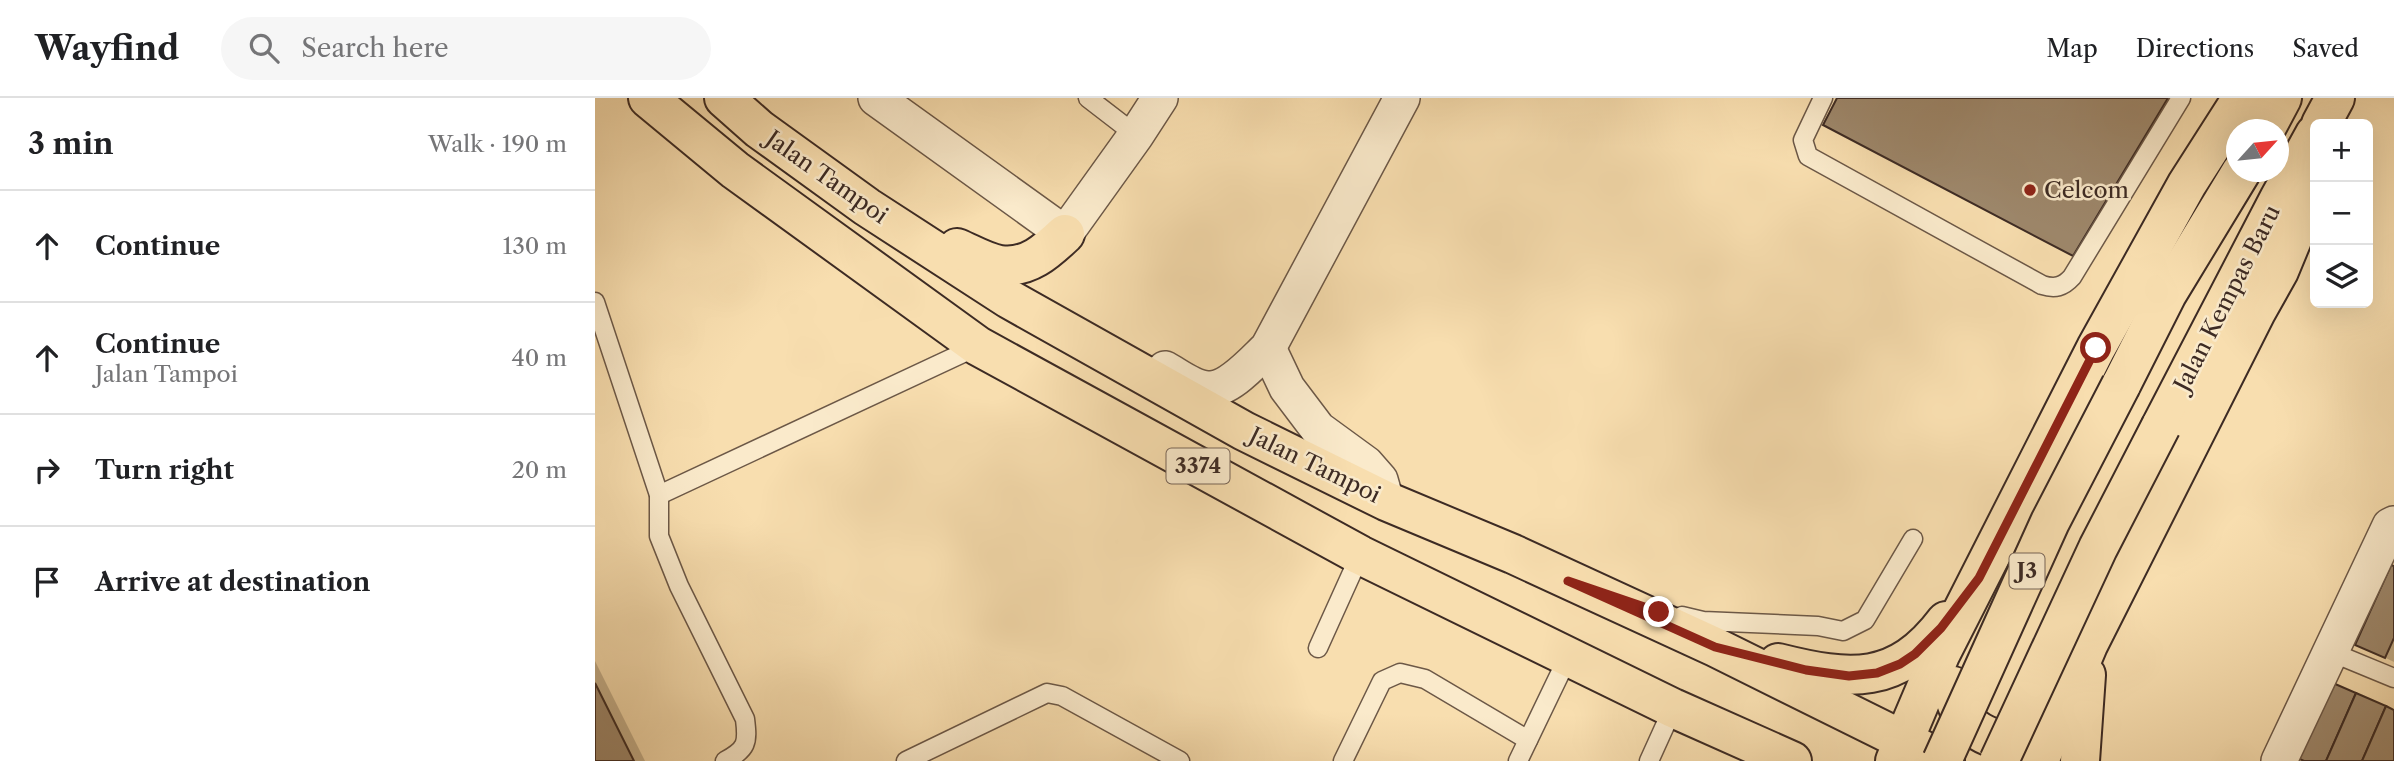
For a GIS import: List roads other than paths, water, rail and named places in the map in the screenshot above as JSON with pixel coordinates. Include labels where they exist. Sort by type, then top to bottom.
[{"type":"main road","name":"Jalan Tampoi","points":[[648,98],[734,170],[978,346],[1360,555],[1684,714],[1792,761]]},
{"type":"main road","name":"Jalan Tampoi","points":[[724,98],[759,129],[867,206],[1009,299],[1244,430],[1386,501],[1513,554],[1715,647],[1899,751],[1944,761]]},
{"type":"main road","points":[[1899,751],[1940,655],[2096,348],[2187,184],[2242,98]]},
{"type":"main road","points":[[2271,119],[2282,98]]},
{"type":"main road","points":[[2324,119],[2336,98]]},
{"type":"main road","points":[[2342,119],[2351,98]]},
{"type":"main road","name":"Jalan Kempas Baru","points":[[1999,761],[2098,548],[2310,143]]},
{"type":"main road","name":"Jalan Kempas Baru","points":[[1944,761],[2050,522],[2167,294],[2235,182]]},
{"type":"main road","points":[[2039,761],[2088,645],[2279,271],[2310,196]]},
{"type":"main road","points":[[867,206],[932,238],[1000,265],[1025,263],[1041,256],[1065,234]]},
{"type":"main road","points":[[1715,647],[1806,670],[1849,676],[1877,673],[1900,664],[1915,654],[1941,628],[1979,578]]},
{"type":"main road","points":[[2080,761],[2088,645]]},
{"type":"main road","points":[[1940,655],[1952,680],[1956,704],[1969,724],[1989,737],[2012,742],[2035,737],[2055,724]]},
{"type":"main road","points":[[1684,714],[1748,761]]},
{"type":"street","points":[[876,98],[1065,234],[1160,98]]},
{"type":"street","points":[[1009,299],[1044,304],[1197,386],[1211,390],[1236,378],[1268,348],[1402,98]]},
{"type":"street","points":[[1268,348],[1287,388],[1318,429],[1367,464],[1380,480],[1386,501]]},
{"type":"street","points":[[2279,761],[2390,526],[2394,524]]},
{"type":"lane","points":[[1088,98],[1136,135]]},
{"type":"lane","points":[[1823,98],[1803,140],[1808,156],[1815,162],[2050,288],[2059,287],[2071,277],[2181,98]]},
{"type":"lane","points":[[595,302],[659,495],[659,536],[678,586],[745,719],[748,738],[740,753],[725,761]]},
{"type":"lane","points":[[659,495],[978,346]]},
{"type":"lane","points":[[1568,581],[1659,612],[1703,621],[1818,626],[1843,631],[1865,620],[1913,539]]},
{"type":"lane","points":[[1318,648],[1360,555]]},
{"type":"lane","points":[[2331,652],[2394,678]]},
{"type":"lane","points":[[1518,761],[1568,657]]},
{"type":"lane","points":[[1343,761],[1382,681],[1400,673],[1425,679],[1528,740]]},
{"type":"lane","points":[[906,761],[1047,693],[1062,696],[1180,761]]},
{"type":"lane","points":[[1649,761],[1684,714]]},
{"type":"place","name":"Celcom","points":[[2030,190]]}]
